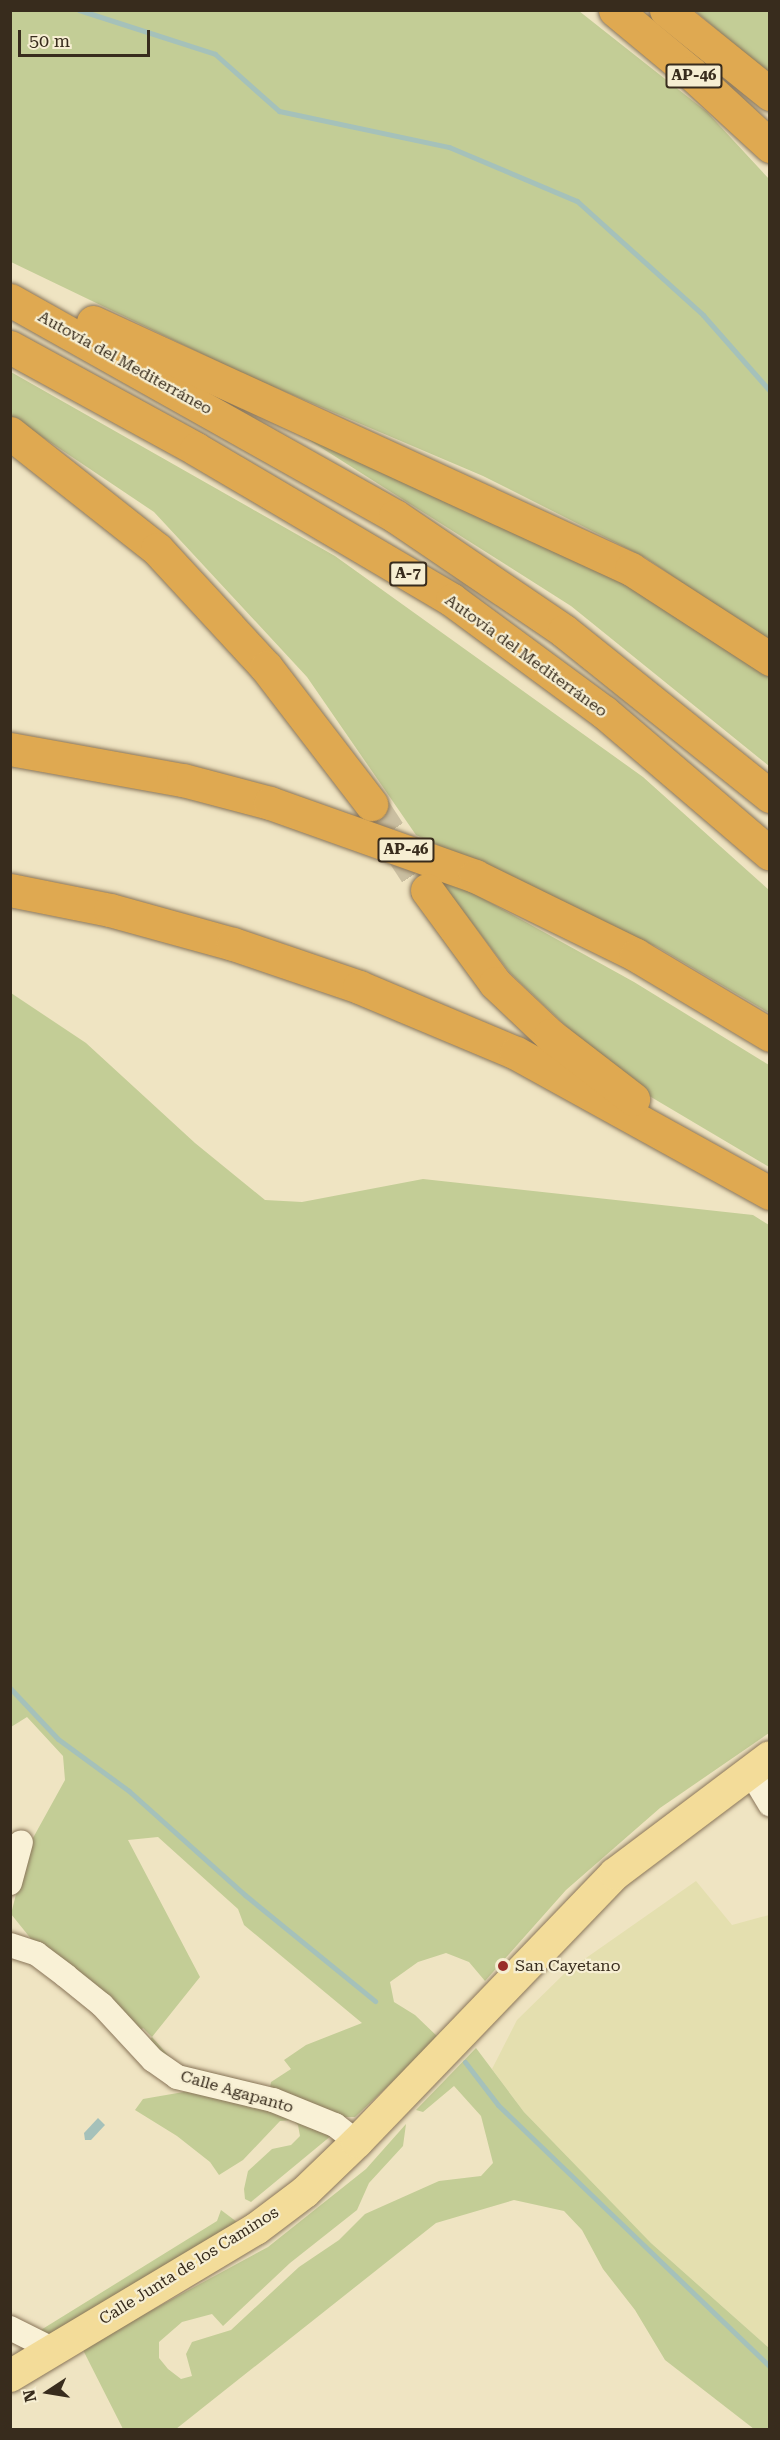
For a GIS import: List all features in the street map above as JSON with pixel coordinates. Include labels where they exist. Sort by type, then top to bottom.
[{"type":"highway","name":"AP-46","points":[[615,10],[691,73],[770,146]]},
{"type":"highway","points":[[666,10],[770,93]]},
{"type":"highway","points":[[10,300],[65,309],[521,516],[631,569],[770,659]]},
{"type":"highway","name":"Autovía del Mediterráneo","points":[[10,300],[395,516],[564,630],[770,796]]},
{"type":"highway","name":"Autovía del Mediterráneo","points":[[10,347],[196,449],[452,600],[604,712],[770,854]]},
{"type":"highway","points":[[10,433],[157,549],[266,667],[371,804]]},
{"type":"highway","name":"AP-46","points":[[10,749],[183,780],[270,803],[453,868],[555,912],[636,955],[770,1035]]},
{"type":"highway","points":[[10,890],[110,910],[233,944],[359,987],[516,1053],[770,1192]]},
{"type":"highway","points":[[427,890],[495,983],[550,1035],[619,1089],[770,1192]]},
{"type":"main road","name":"Calle Junta de los Caminos","points":[[10,2376],[256,2229],[305,2192],[357,2142],[615,1874],[760,1764]]},
{"type":"street","points":[[760,1764],[769,1800]]},
{"type":"street","points":[[10,1883],[21,1842]]},
{"type":"street","name":"Calle Agapanto","points":[[10,1945],[37,1954],[66,1976],[102,2005],[153,2060],[177,2077],[284,2103],[334,2125],[357,2142]]},
{"type":"street","points":[[10,2328],[52,2349]]},
{"type":"shaded area","points":[[696,1881],[732,1925],[769,1915],[769,2348],[651,2243],[524,2112],[492,2069],[517,2020],[566,1972]]},
{"type":"green space","points":[[10,11],[579,11],[707,112],[769,179],[769,642],[646,558],[483,476],[248,376],[11,262]]},
{"type":"green space","points":[[695,11],[769,11],[769,74]]},
{"type":"green space","points":[[11,372],[335,556],[643,777],[769,890],[769,1013],[657,947],[416,835],[307,677],[154,512],[11,416]]},
{"type":"green space","points":[[287,426],[590,561],[769,672],[769,766],[571,606]]},
{"type":"green space","points":[[438,878],[473,893],[634,982],[769,1065],[769,1167],[624,1081],[510,973]]},
{"type":"green space","points":[[11,993],[86,1043],[195,1143],[265,1200],[302,1202],[423,1179],[753,1215],[769,1225],[769,1733],[660,1808],[566,1890],[485,1981],[469,1962],[446,1953],[418,1962],[390,1982],[394,2002],[415,2015],[439,2038],[355,2117],[342,2117],[270,2088],[271,2082],[291,2069],[284,2060],[306,2045],[362,2023],[244,1925],[238,1909],[158,1837],[128,1840],[200,1977],[152,2037],[143,2028],[136,2035],[36,1945],[11,1914],[28,1847],[65,1780],[63,1756],[27,1717],[11,1727]]},
{"type":"green space","points":[[152,2037],[176,2064],[255,2083],[247,2087],[183,2073],[145,2045]]},
{"type":"green space","points":[[476,2048],[524,2112],[651,2243],[769,2348],[769,2429],[754,2429],[665,2360],[635,2310],[603,2269],[582,2230],[564,2211],[514,2200],[436,2223],[176,2429],[123,2429],[82,2348],[268,2247],[366,2169],[406,2124],[403,2146],[369,2183],[357,2210],[290,2263],[223,2326],[212,2314],[182,2322],[159,2342],[159,2358],[168,2369],[181,2379],[192,2376],[186,2354],[192,2342],[231,2330],[299,2267],[339,2240],[365,2214],[439,2181],[481,2176],[493,2163],[481,2116],[454,2086],[423,2112],[416,2110]]},
{"type":"green space","points":[[195,2090],[254,2100],[332,2135],[251,2202],[245,2199],[244,2189],[248,2171],[272,2149],[291,2145],[300,2136],[298,2125],[292,2120],[280,2121],[243,2160],[219,2175],[210,2162],[177,2136],[135,2110],[143,2099]]},
{"type":"green space","points":[[221,2210],[237,2222],[53,2337],[36,2333],[217,2221]]},
{"type":"water","points":[[98,2118],[105,2125],[91,2140],[85,2140],[84,2133]]},
{"type":"waterway","points":[[79,10],[215,54],[279,111],[449,147],[577,201],[703,315],[770,391]]},
{"type":"waterway","points":[[10,1688],[58,1739],[129,1791],[245,1895],[375,2001]]},
{"type":"waterway","points":[[465,2062],[498,2105],[770,2367]]},
{"type":"tunnel","points":[[371,804],[427,890]]},
{"type":"place","name":"San Cayetano","points":[[503,1966]]}]
